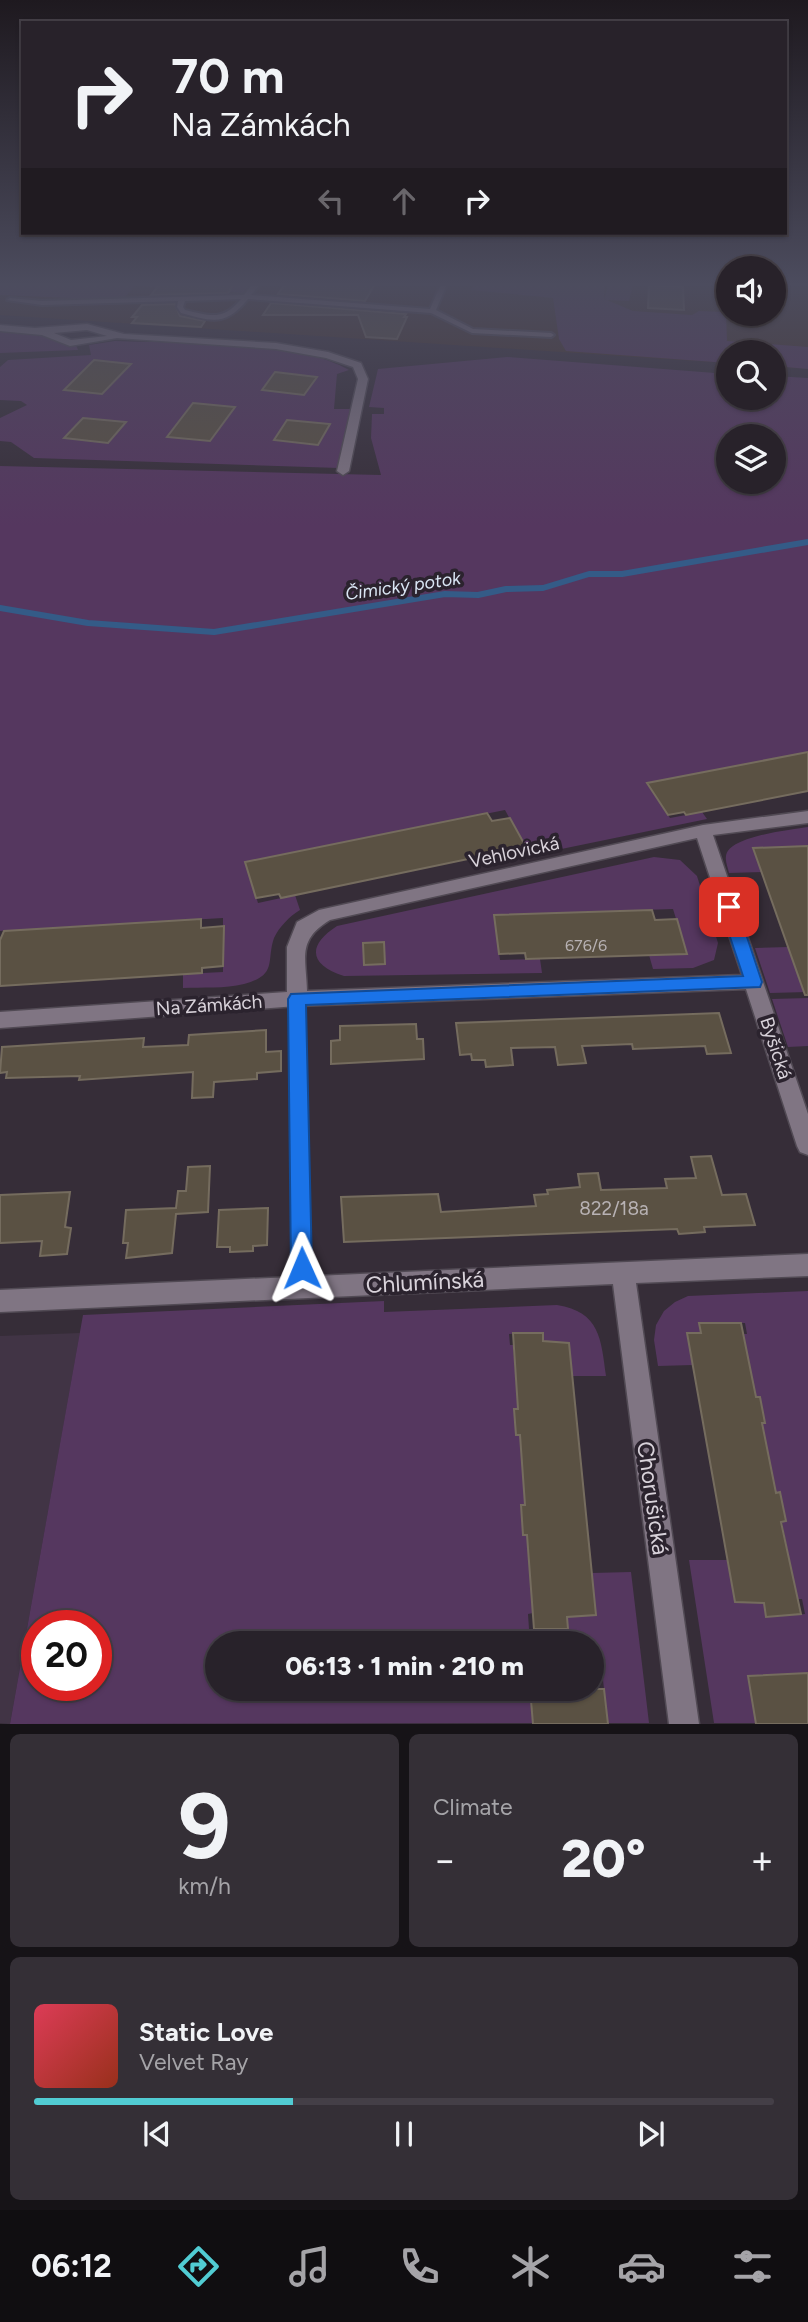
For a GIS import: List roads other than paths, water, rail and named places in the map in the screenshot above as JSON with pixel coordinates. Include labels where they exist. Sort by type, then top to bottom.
[{"type":"street","points":[[343,471],[363,379],[355,364]]},
{"type":"street","name":"Vehlovická","points":[[297,999],[296,947],[304,927],[325,915],[703,831],[808,817]]},
{"type":"street","name":"Byšická","points":[[703,831],[808,1146]]},
{"type":"street","name":"Na Zámkách","points":[[0,1020],[297,999],[754,982]]},
{"type":"street","name":"Chlumínská","points":[[0,1301],[808,1265]]},
{"type":"street","name":"Chorušická","points":[[623,1273],[684,1724]]},
{"type":"lane","points":[[297,999],[302,1268]]},
{"type":"waterway","name":"Čimický potok","points":[[0,608],[88,623],[214,632],[445,594],[478,595],[506,589],[543,588],[589,574],[622,574],[808,542]]}]
